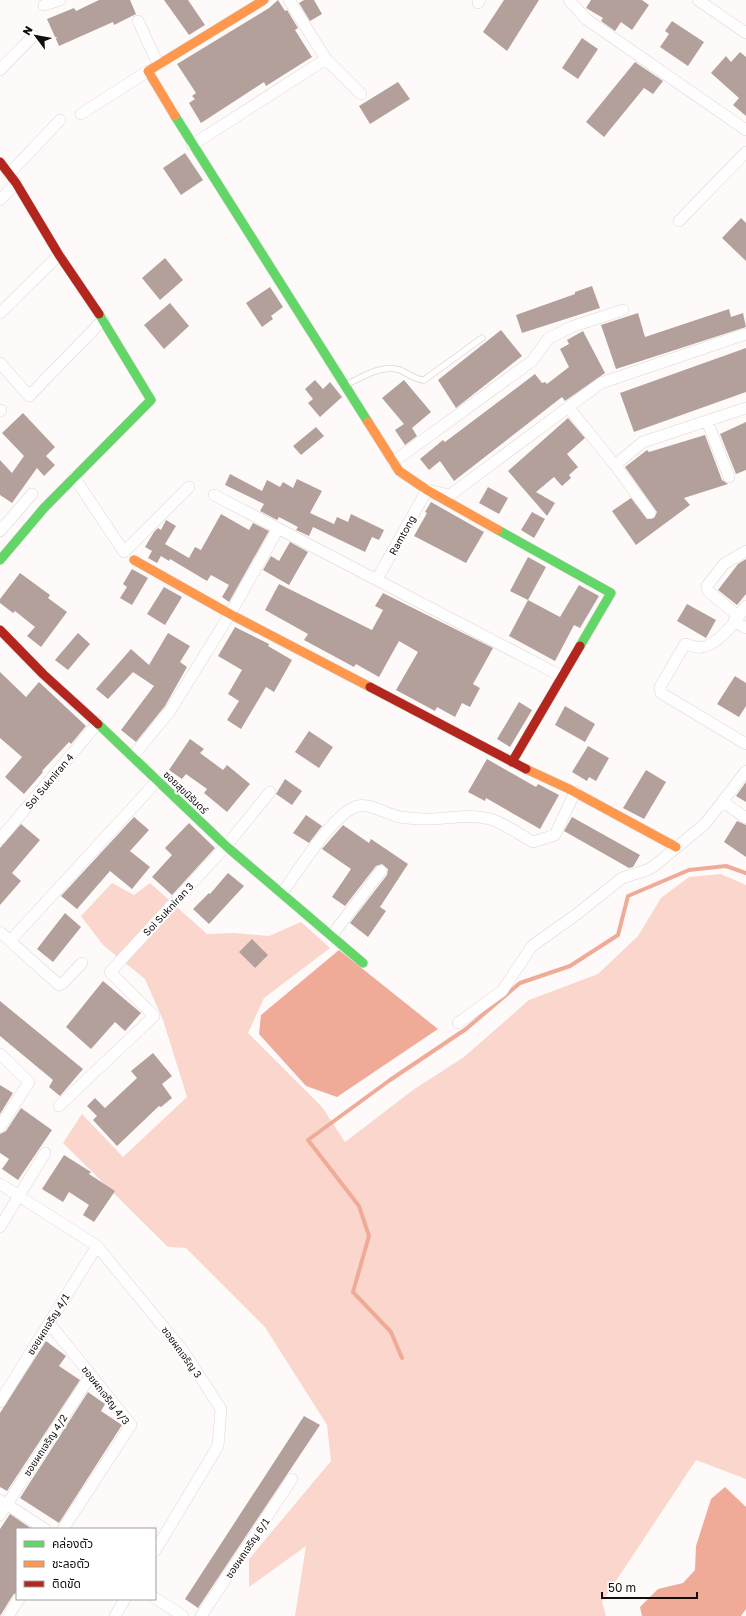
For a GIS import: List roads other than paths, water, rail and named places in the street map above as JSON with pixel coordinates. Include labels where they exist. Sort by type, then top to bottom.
[{"type":"street","points":[[44,5],[60,0]]},
{"type":"street","points":[[81,114],[158,64],[264,0]]},
{"type":"street","points":[[289,0],[326,59],[361,94]]},
{"type":"street","points":[[569,0],[586,19],[746,130]]},
{"type":"street","points":[[698,0],[746,33]]},
{"type":"street","points":[[138,21],[158,64]]},
{"type":"street","points":[[0,70],[33,36]]},
{"type":"street","points":[[192,145],[326,59]]},
{"type":"street","points":[[148,71],[192,145],[399,471],[427,490],[611,593],[512,762]]},
{"type":"street","points":[[9,174],[60,120]]},
{"type":"street","points":[[679,221],[746,152]]},
{"type":"street","points":[[0,162],[16,183],[59,255],[102,320],[151,400],[44,508],[0,560]]},
{"type":"street","points":[[0,200],[16,183]]},
{"type":"street","points":[[0,313],[59,255]]},
{"type":"street","points":[[393,462],[532,361],[548,339],[571,327],[623,310]]},
{"type":"street","points":[[0,363],[29,396],[102,320]]},
{"type":"street","points":[[427,490],[450,495],[601,384],[746,334]]},
{"type":"street","points":[[569,408],[615,465],[650,513]]},
{"type":"street","points":[[615,465],[643,442],[746,408]]},
{"type":"street","points":[[707,421],[729,477]]},
{"type":"street","points":[[74,477],[124,552],[189,487]]},
{"type":"street","name":"Ramtong","points":[[377,579],[427,490]]},
{"type":"street","points":[[0,531],[32,494]]},
{"type":"street","points":[[214,495],[561,676]]},
{"type":"street","points":[[133,756],[170,711],[230,614],[278,529]]},
{"type":"street","points":[[746,551],[724,564],[708,586],[708,591],[746,628]]},
{"type":"street","points":[[134,560],[230,614],[512,762],[575,792],[676,847]]},
{"type":"street","points":[[746,606],[724,634],[714,642],[702,648],[685,644],[660,687],[661,693],[746,744]]},
{"type":"street","name":"ซอยสุขนิรันดร์","points":[[0,630],[43,674],[98,723],[226,846],[363,963]]},
{"type":"street","name":"Soi Sukniran 4","points":[[0,838],[98,723]]},
{"type":"street","points":[[458,1023],[502,991],[532,946],[577,914],[622,878],[647,870],[705,824],[746,771]]},
{"type":"street","points":[[10,941],[158,780]]},
{"type":"street","name":"Soi Sukniran 3","points":[[59,1106],[154,1016],[110,972],[226,846],[270,792]]},
{"type":"street","points":[[282,893],[329,829],[342,815],[359,805],[368,806],[390,815],[424,819],[469,815],[493,820],[533,842],[555,835],[575,792]]},
{"type":"street","points":[[723,802],[746,818]]},
{"type":"street","points":[[332,935],[381,871]]},
{"type":"street","points":[[0,932],[59,985],[64,982],[82,963]]},
{"type":"street","points":[[0,1054],[29,1082],[0,1127]]},
{"type":"street","points":[[0,1227],[45,1153]]},
{"type":"street","name":"ซอยผถเจริญ 3","points":[[0,1184],[96,1246],[184,1352],[221,1409],[218,1446],[156,1548]]},
{"type":"street","name":"ซอยผถเจริญ 4/1","points":[[0,1402],[96,1246]]},
{"type":"street","name":"ซอยผถเจริญ 4/3","points":[[49,1323],[131,1425],[64,1528]]},
{"type":"street","name":"ซอยผถเจริญ 4/2","points":[[0,1515],[4,1502],[91,1375]]},
{"type":"street","name":"ซอยผถเจริญ 6/1","points":[[201,1616],[292,1479]]},
{"type":"street","points":[[4,1502],[43,1528]]},
{"type":"street","points":[[156,1599],[183,1616]]},
{"type":"street","points":[[8,1616],[18,1600]]},
{"type":"street","points":[[115,1616],[124,1600]]},
{"type":"lane","points":[[344,386],[375,371],[387,368],[399,370],[424,380],[482,338]]},
{"type":"waterway","points":[[402,1358],[391,1332],[353,1292],[369,1236],[359,1206],[308,1140],[390,1080],[466,1029],[520,983],[570,966],[618,935],[628,896],[689,870],[726,866],[746,873]]}]
